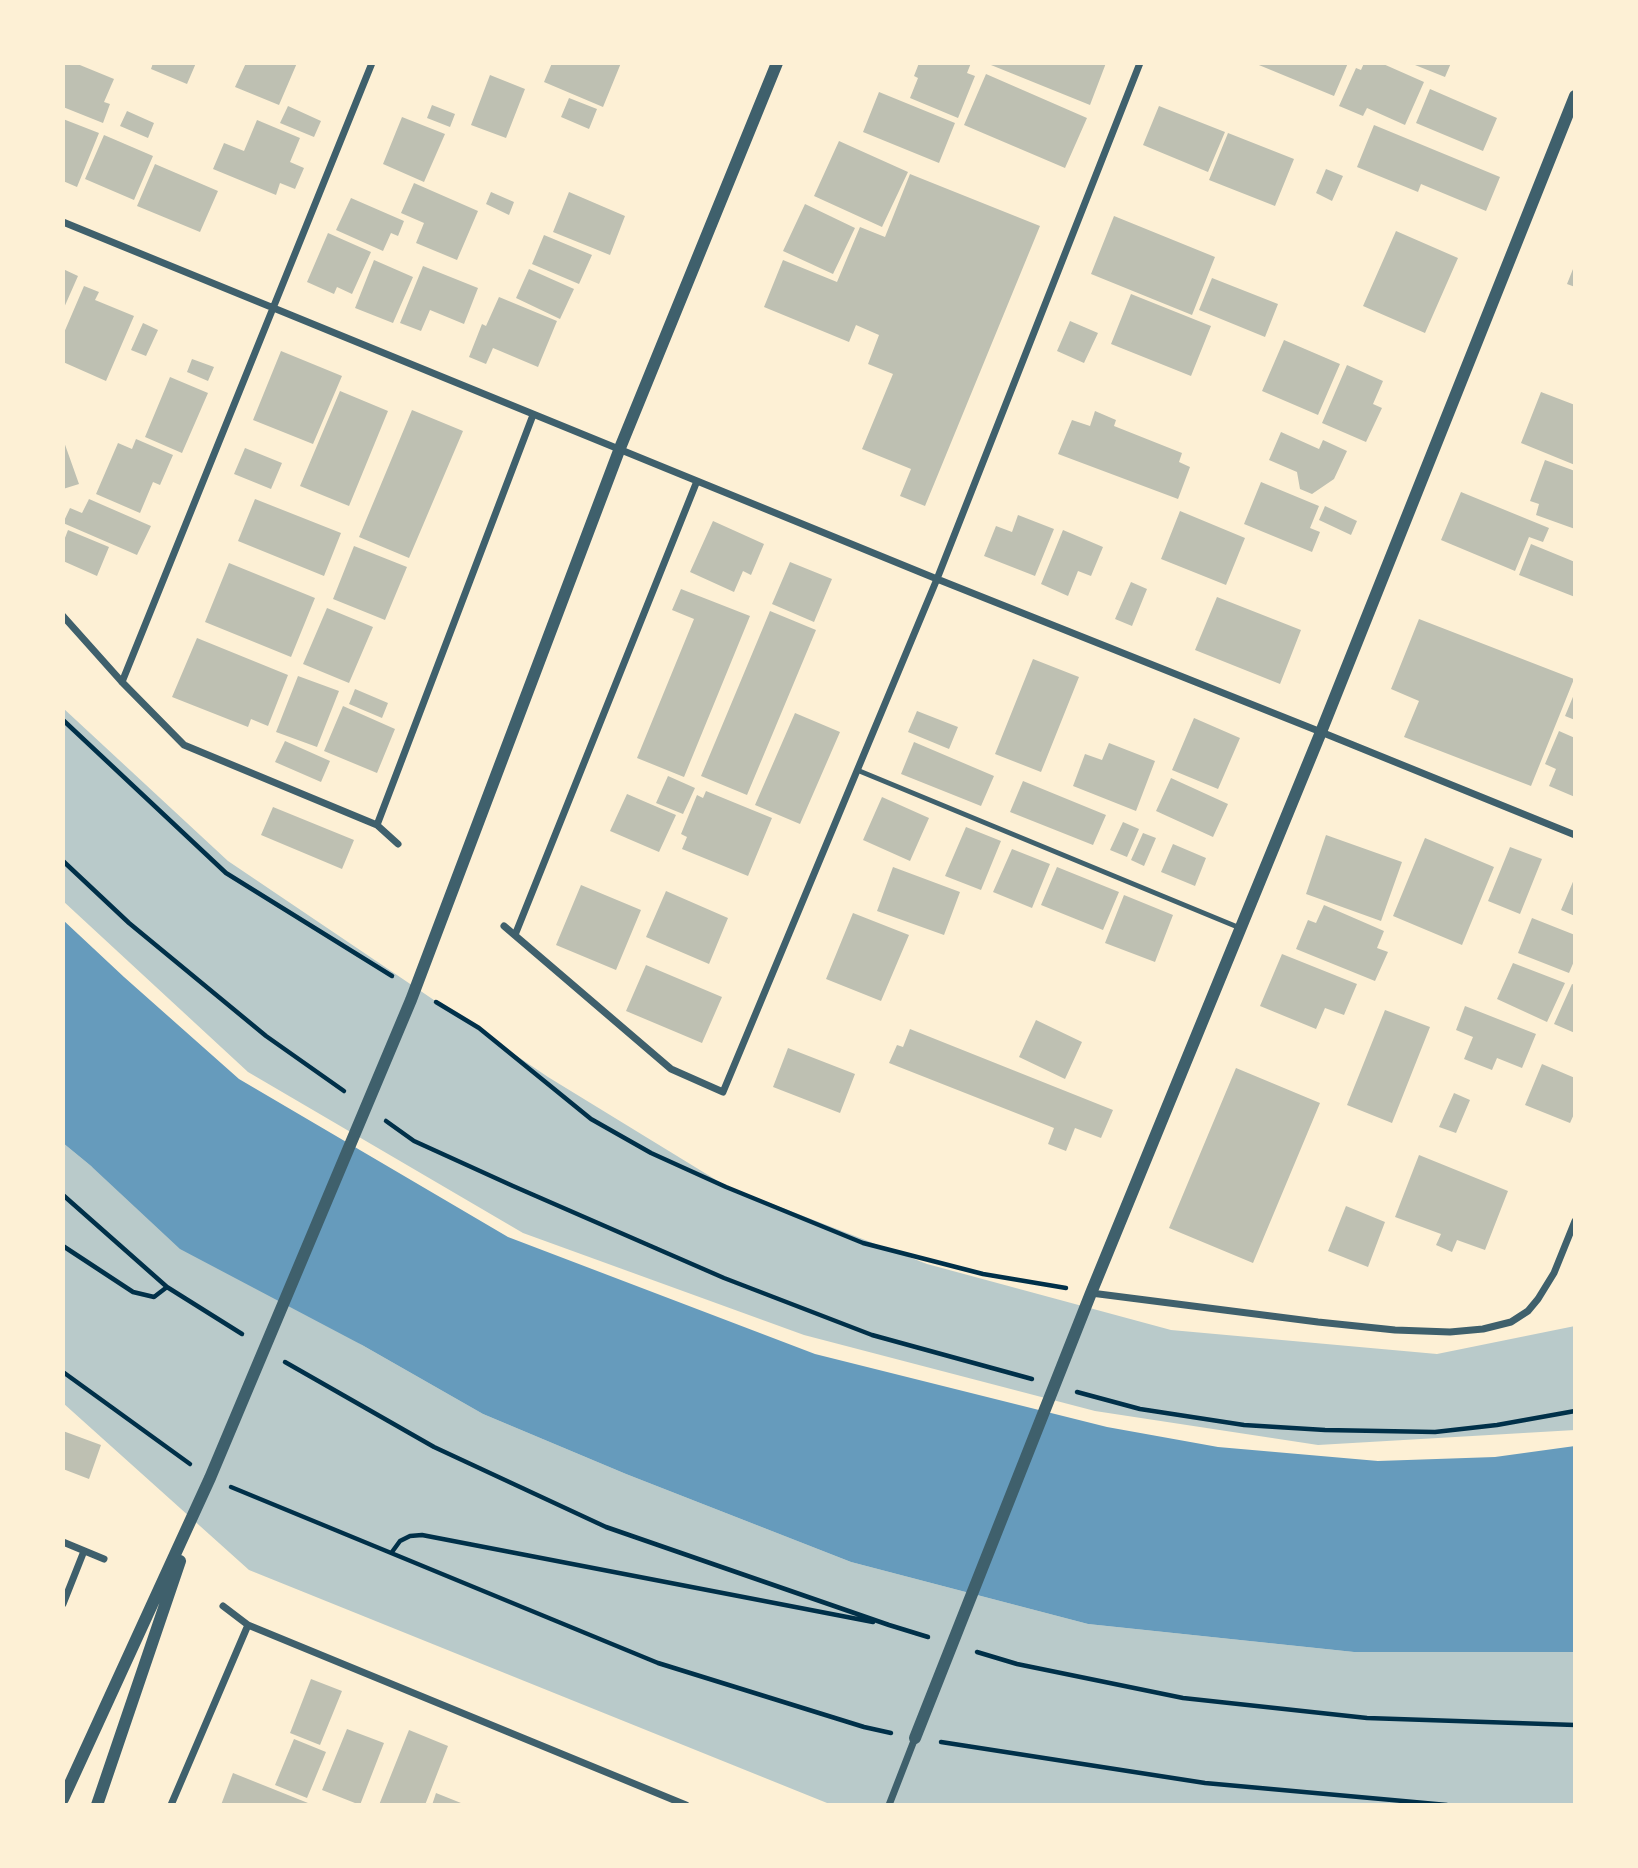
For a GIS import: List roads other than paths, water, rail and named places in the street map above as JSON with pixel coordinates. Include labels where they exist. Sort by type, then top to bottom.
[{"type":"street","points":[[122,682],[372,63]]},
{"type":"street","points":[[63,1799],[210,1478],[413,995],[620,449],[777,63]]},
{"type":"street","points":[[504,926],[671,1069],[723,1092],[937,579],[1140,63]]},
{"type":"street","points":[[889,1805],[1091,1293],[1321,732],[1575,96]]},
{"type":"street","points":[[63,222],[937,579],[1575,835]]},
{"type":"street","points":[[377,825],[533,415]]},
{"type":"street","points":[[515,935],[698,481]]},
{"type":"street","points":[[63,616],[122,682],[184,745],[377,825],[398,844]]},
{"type":"street","points":[[1091,1293],[1395,1330],[1450,1332],[1483,1329],[1511,1322],[1528,1311],[1554,1273],[1575,1220]]},
{"type":"street","points":[[97,1805],[159,1618],[210,1478]]},
{"type":"street","points":[[63,1542],[104,1559]]},
{"type":"street","points":[[63,1604],[84,1550]]},
{"type":"street","points":[[223,1606],[248,1625],[686,1805]]},
{"type":"street","points":[[171,1805],[248,1625]]},
{"type":"lane","points":[[857,770],[1240,928]]},
{"type":"water","points":[[63,920],[239,1079],[508,1237],[815,1354],[1107,1427],[1218,1447],[1378,1461],[1495,1457],[1575,1446],[1575,1652],[1354,1652],[1088,1624],[851,1562],[626,1474],[483,1414],[362,1345],[180,1249],[63,1143]]}]
